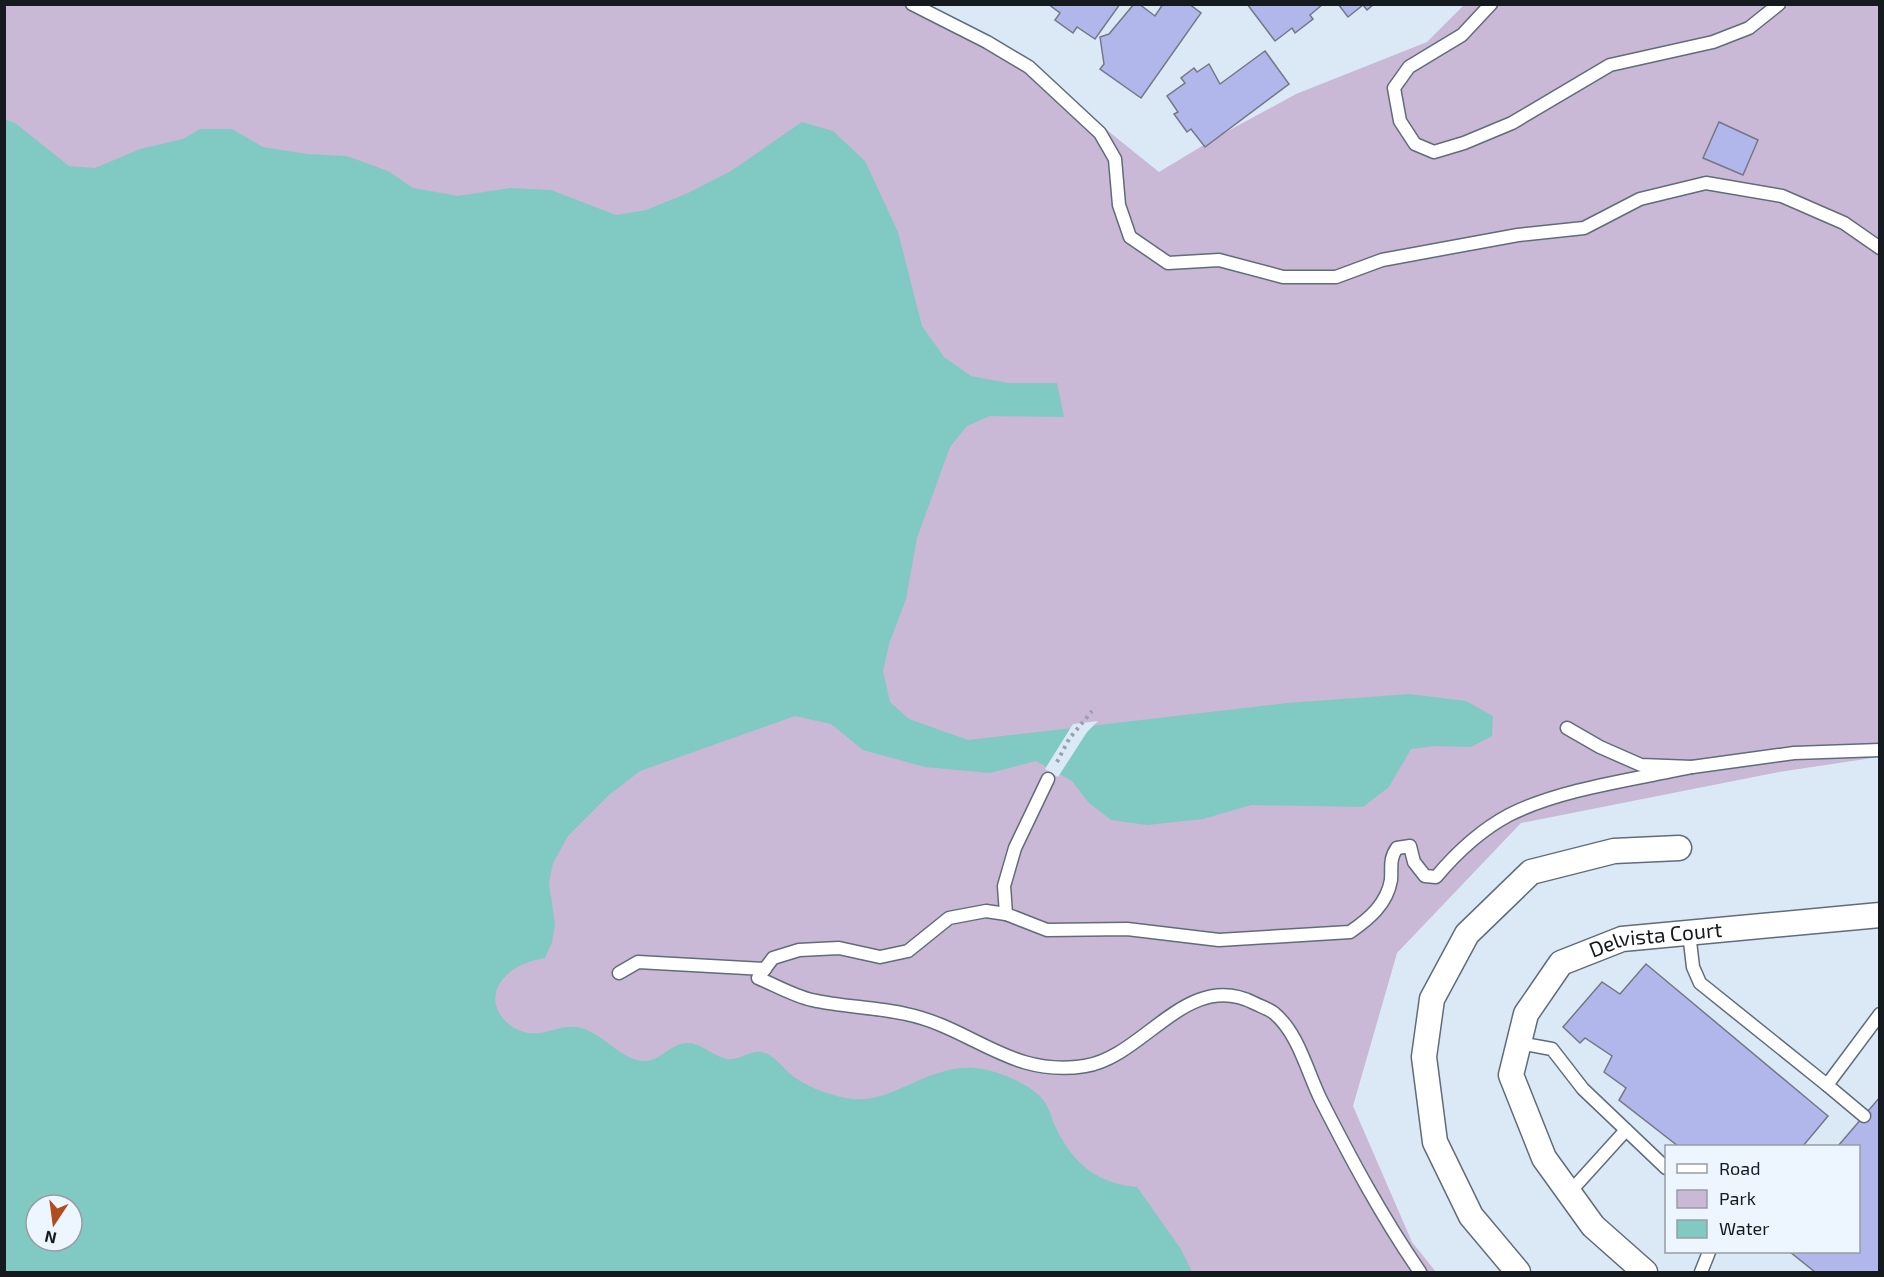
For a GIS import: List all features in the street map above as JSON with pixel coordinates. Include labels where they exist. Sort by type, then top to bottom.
[{"type":"street","points":[[1518,1272],[1471,1216],[1435,1142],[1424,1057],[1432,999],[1467,934],[1531,872],[1614,851],[1679,848]]},
{"type":"street","name":"Delvista Court","points":[[1569,1193],[1544,1158],[1511,1075],[1526,1014],[1561,963],[1622,939],[1880,915]]},
{"type":"street","points":[[1569,1193],[1593,1226],[1645,1272]]},
{"type":"lane","points":[[912,4],[987,42],[1029,67],[1100,133],[1114,159],[1119,205],[1130,237],[1168,262],[1219,260],[1283,277],[1336,277],[1382,260],[1518,235],[1584,228],[1640,199],[1706,183],[1782,196],[1844,223],[1880,248]]},
{"type":"lane","points":[[1491,4],[1462,34],[1409,67],[1394,87],[1400,121],[1415,144],[1434,152],[1464,143],[1512,123],[1610,65],[1713,42],[1749,28],[1779,4]]},
{"type":"lane","points":[[1567,728],[1600,747],[1641,765],[1692,767]]},
{"type":"lane","points":[[1420,1272],[1388,1226],[1343,1143],[1307,1074],[1291,1032],[1273,1012],[1239,995],[1209,997],[1179,1009],[1118,1053],[1088,1066],[1052,1070],[1015,1061],[956,1032],[907,1014],[810,1000],[758,978],[773,958],[799,950],[839,948],[880,957],[908,951],[949,918],[986,911],[1006,914],[1047,930],[1127,929],[1219,940],[1350,932],[1367,921],[1382,903],[1390,881],[1391,856],[1397,848],[1410,846],[1414,862],[1425,876],[1436,877],[1468,843],[1510,815],[1560,797],[1692,767],[1794,753],[1880,750]]},
{"type":"lane","points":[[1006,914],[1004,886],[1015,848],[1048,779]]},
{"type":"lane","points":[[1689,933],[1693,967],[1700,983],[1864,1116]]},
{"type":"lane","points":[[619,973],[638,962],[765,969]]},
{"type":"lane","points":[[1827,1085],[1880,1014]]},
{"type":"lane","points":[[1519,1043],[1552,1049],[1583,1089],[1665,1167]]},
{"type":"lane","points":[[1569,1193],[1626,1130]]},
{"type":"lane","points":[[1701,1272],[1708,1253]]},
{"type":"path","points":[[1048,779],[1069,739],[1092,711]]},
{"type":"green space","points":[[4,5],[915,5],[1031,69],[1159,172],[1296,94],[1427,42],[1464,5],[1879,5],[1879,757],[1779,772],[1521,823],[1397,953],[1353,1106],[1412,1242],[1436,1272],[5,1272]]},
{"type":"water","points":[[4,119],[15,123],[69,166],[95,168],[140,149],[183,139],[200,129],[232,129],[263,147],[307,154],[347,156],[388,171],[413,188],[458,196],[510,188],[551,190],[616,215],[646,210],[688,193],[731,171],[802,122],[833,131],[865,161],[898,232],[922,326],[944,357],[971,376],[1008,383],[1057,383],[1064,417],[990,416],[967,426],[950,447],[917,538],[906,599],[889,644],[883,671],[890,702],[909,719],[968,740],[1287,703],[1410,694],[1466,701],[1493,716],[1492,736],[1471,747],[1435,746],[1411,749],[1389,787],[1363,807],[1251,805],[1203,819],[1147,825],[1111,820],[1088,802],[1072,781],[1036,761],[990,773],[925,767],[863,750],[831,724],[795,716],[640,771],[609,795],[568,836],[553,863],[549,883],[555,924],[552,942],[545,958],[528,962],[514,969],[499,985],[496,993],[495,1002],[498,1010],[502,1017],[515,1028],[524,1032],[539,1033],[567,1027],[581,1028],[629,1057],[645,1061],[655,1059],[676,1046],[687,1043],[727,1059],[762,1052],[771,1056],[794,1077],[807,1085],[830,1094],[853,1099],[868,1099],[882,1095],[927,1077],[958,1068],[993,1071],[1022,1083],[1038,1094],[1048,1108],[1055,1126],[1071,1153],[1089,1170],[1110,1182],[1137,1187],[1181,1249],[1192,1272],[5,1272]]},
{"type":"pier","points":[[1098,721],[1087,732],[1058,777],[1045,769],[1073,724]]},
{"type":"building","points":[[1048,4],[1120,4],[1095,39],[1077,27],[1073,33],[1055,20],[1060,13]]},
{"type":"building","points":[[1134,4],[1139,4],[1155,16],[1163,4],[1189,4],[1201,13],[1141,98],[1100,69],[1104,64],[1100,37],[1109,34]]},
{"type":"building","points":[[1247,4],[1323,4],[1310,15],[1313,19],[1295,33],[1292,28],[1275,41]]},
{"type":"building","points":[[1338,4],[1374,4],[1367,10],[1363,5],[1348,17]]},
{"type":"building","points":[[1265,51],[1289,84],[1205,147],[1191,129],[1187,132],[1174,114],[1178,112],[1167,96],[1185,83],[1181,78],[1194,68],[1197,72],[1209,64],[1220,84]]},
{"type":"building","points":[[1719,122],[1758,140],[1743,175],[1703,158]]},
{"type":"building","points":[[1646,964],[1828,1116],[1804,1145],[1677,1145],[1619,1100],[1626,1088],[1604,1072],[1612,1056],[1585,1038],[1580,1043],[1563,1027],[1602,982],[1620,994]]},
{"type":"building","points":[[1880,1097],[1880,1272],[1815,1272],[1791,1253],[1860,1253],[1860,1145],[1839,1145]]}]
